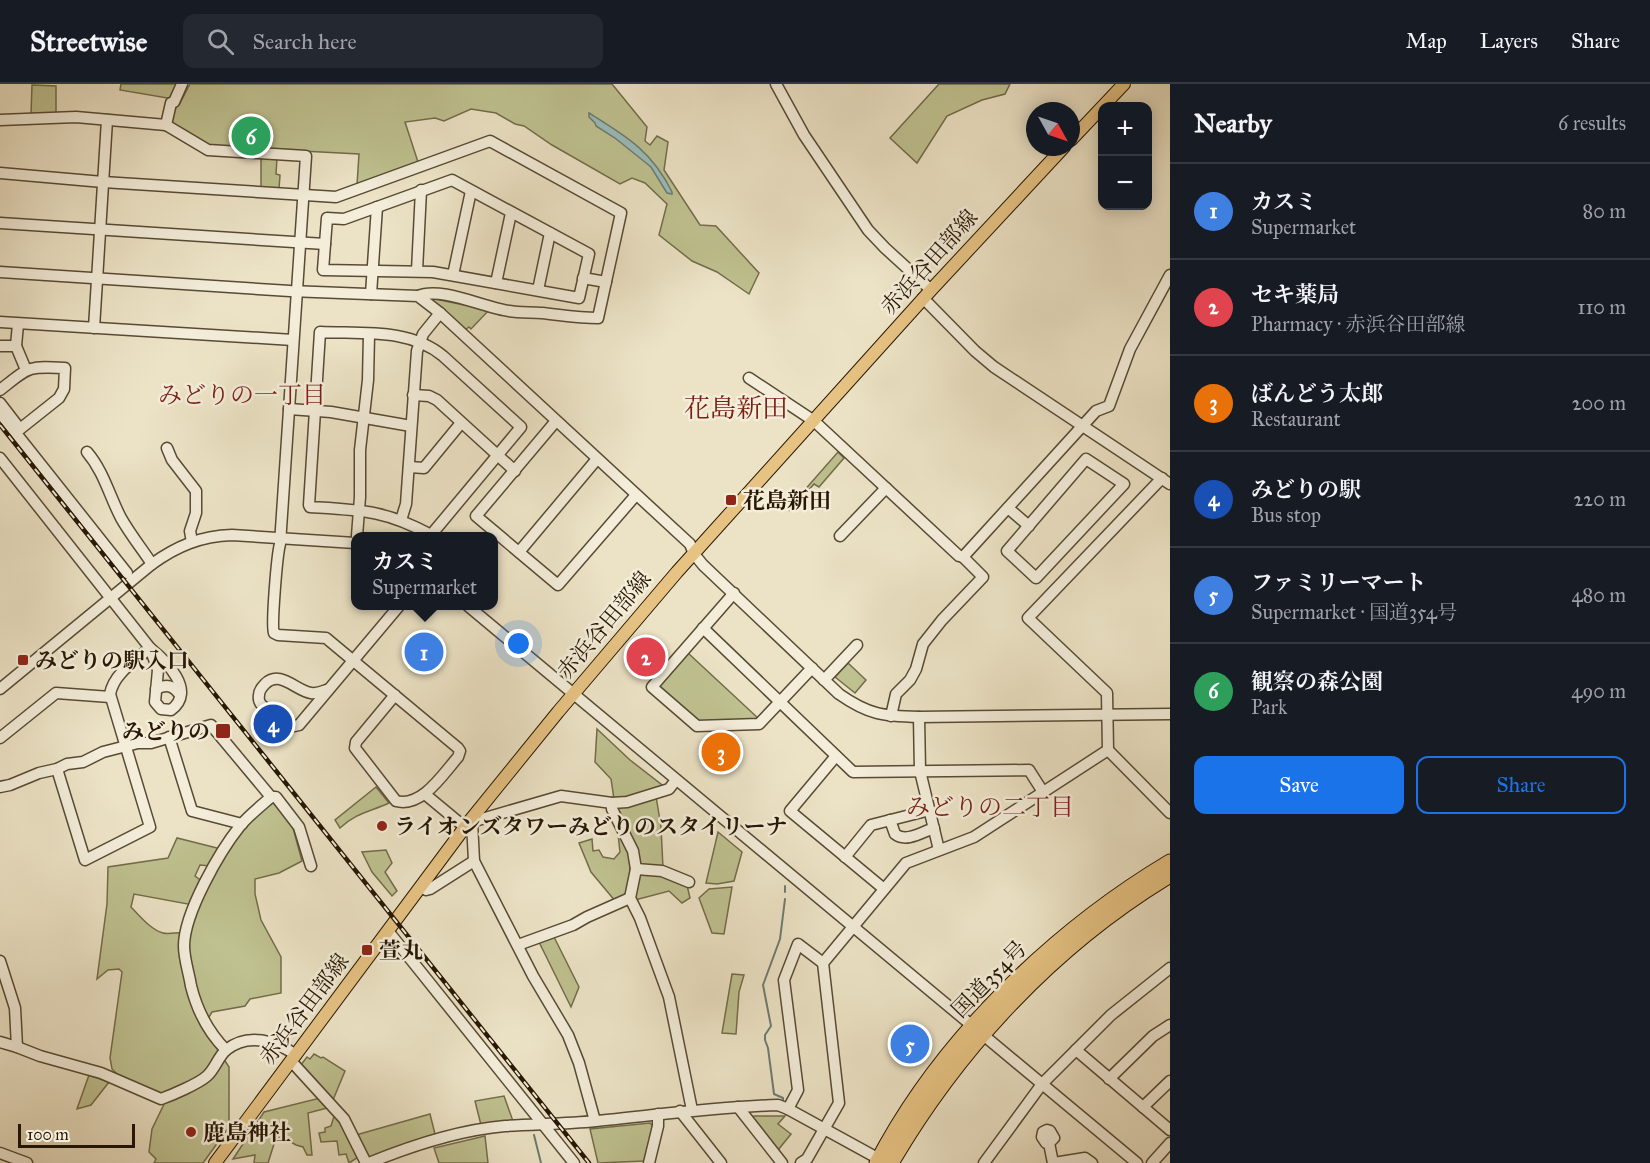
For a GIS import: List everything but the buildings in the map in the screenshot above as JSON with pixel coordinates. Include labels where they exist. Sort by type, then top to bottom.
[{"type":"highway","name":"国道354号","points":[[882,1162],[923,1110],[978,1030],[1028,967],[1111,901],[1170,862]]},
{"type":"highway","name":"国道354号","points":[[978,1030],[1123,904],[1170,875]]},
{"type":"main road","points":[[1080,130],[1124,84]]},
{"type":"main road","name":"赤浜谷田部線","points":[[215,1163],[470,823],[573,694],[694,554],[927,294],[1056,156]]},
{"type":"street","points":[[166,125],[171,103],[174,102],[182,84]]},
{"type":"street","points":[[776,84],[804,135],[868,230],[927,294],[975,351],[994,367],[1166,481],[1111,532],[1028,618],[1107,693],[1108,750],[1170,813]]},
{"type":"street","points":[[0,120],[75,117],[166,125],[208,150],[306,156],[272,631],[278,635],[326,638],[395,695],[459,751],[458,757],[426,795],[400,803],[396,801],[355,748],[356,742],[395,695]]},
{"type":"street","points":[[94,328],[107,120]]},
{"type":"street","points":[[0,173],[336,197],[490,141],[621,213],[598,318],[508,311],[457,297],[425,293],[418,296],[296,291],[0,272]]},
{"type":"street","points":[[452,180],[471,191],[589,254],[579,298],[453,275],[417,271],[323,270],[327,218],[344,219],[452,180]]},
{"type":"street","points":[[417,271],[421,190]]},
{"type":"street","points":[[453,275],[471,191]]},
{"type":"street","points":[[371,294],[377,207]]},
{"type":"street","points":[[496,283],[511,213]]},
{"type":"street","points":[[0,223],[325,244]]},
{"type":"street","points":[[538,290],[550,234]]},
{"type":"street","points":[[963,557],[1096,411],[1109,406],[1130,350],[1170,275]]},
{"type":"street","points":[[583,278],[606,282]]},
{"type":"street","points":[[418,296],[440,313],[690,544],[694,554],[703,565],[839,694],[857,706],[868,712],[919,717],[1170,714]]},
{"type":"street","points":[[401,520],[406,504],[419,342],[429,325],[440,313]]},
{"type":"street","points":[[0,322],[293,340]]},
{"type":"street","points":[[18,324],[16,346],[26,370]]},
{"type":"street","points":[[425,532],[401,520],[379,513],[310,507],[320,332],[402,336],[419,342],[443,356],[521,427],[433,532]]},
{"type":"street","points":[[357,532],[360,450],[368,380],[369,335]]},
{"type":"street","points":[[0,345],[16,346]]},
{"type":"street","points":[[0,390],[26,370],[37,367],[65,368],[64,389],[58,398],[20,429],[0,403]]},
{"type":"street","points":[[749,378],[814,421],[983,577],[942,620],[923,645],[910,680],[896,694],[891,716]]},
{"type":"street","points":[[413,395],[432,398],[514,471]]},
{"type":"street","points":[[289,409],[331,412],[411,426]]},
{"type":"street","points":[[0,413],[127,573]]},
{"type":"street","points":[[495,532],[476,516],[556,421]]},
{"type":"street","points":[[409,467],[424,468],[461,423]]},
{"type":"street","points":[[166,448],[172,460],[196,491],[196,513],[190,531],[192,542]]},
{"type":"street","points":[[87,452],[105,478],[120,516],[152,564]]},
{"type":"street","points":[[0,458],[150,648],[161,657],[177,678],[180,695],[174,708],[161,709],[155,702],[158,670],[150,648]]},
{"type":"street","points":[[519,552],[597,459]]},
{"type":"street","points":[[1086,459],[1124,484],[1036,578],[1007,551],[1029,526],[1086,459]]},
{"type":"street","points":[[840,536],[886,488]]},
{"type":"street","points":[[498,534],[558,585],[636,495]]},
{"type":"street","points":[[1008,508],[1029,526]]},
{"type":"street","points":[[1095,517],[1111,532]]},
{"type":"street","points":[[0,689],[152,564],[176,548],[192,542],[223,536],[351,543]]},
{"type":"street","points":[[734,593],[652,687],[697,726],[759,724],[812,668]]},
{"type":"street","points":[[329,689],[309,693],[277,678],[269,680],[262,687],[259,700],[269,712],[290,727],[299,725],[396,610]]},
{"type":"street","points":[[473,610],[1137,1163]]},
{"type":"street","points":[[703,628],[854,772],[1029,770],[1043,792]]},
{"type":"street","points":[[824,680],[857,645]]},
{"type":"street","points":[[57,770],[85,860],[150,827],[110,697],[117,677],[150,648]]},
{"type":"street","points":[[156,689],[165,685],[171,686],[180,695]]},
{"type":"street","points":[[0,738],[56,693],[110,697]]},
{"type":"street","points":[[309,693],[312,710]]},
{"type":"street","points":[[919,717],[920,771],[939,850]]},
{"type":"street","points":[[0,787],[39,773],[57,770],[68,764],[83,762],[125,746],[151,743],[208,725],[213,726],[271,797],[276,797],[299,827],[311,866]]},
{"type":"street","points":[[169,737],[192,811],[242,824]]},
{"type":"street","points":[[823,963],[906,864],[974,837],[1108,750]]},
{"type":"street","points":[[836,756],[790,812],[884,890]]},
{"type":"street","points":[[426,795],[461,824],[561,796],[612,803],[627,802],[669,789],[676,780]]},
{"type":"street","points":[[226,1050],[214,1038],[195,1002],[184,944],[190,915],[204,884],[242,824],[271,797]]},
{"type":"street","points":[[612,803],[612,809],[633,851],[636,869],[630,898],[640,918],[669,997],[692,1110]]},
{"type":"street","points":[[845,857],[871,825],[930,810]]},
{"type":"street","points":[[890,820],[893,840],[908,838],[934,828]]},
{"type":"street","points":[[470,823],[474,861],[576,1053],[595,1121]]},
{"type":"street","points":[[422,886],[426,890],[430,889],[474,861]]},
{"type":"street","points":[[636,869],[662,871],[689,882]]},
{"type":"street","points":[[518,945],[573,925],[630,898]]},
{"type":"street","points":[[388,931],[574,1163]]},
{"type":"street","points":[[788,1109],[798,1090],[784,980],[798,944],[823,963],[839,1103],[807,1159],[801,1163]]},
{"type":"street","points":[[0,961],[15,1008],[17,1047]]},
{"type":"street","points":[[984,1163],[1042,1084],[1111,1015],[1170,968]]},
{"type":"street","points":[[1109,1079],[1153,1036],[1170,1025]]},
{"type":"street","points":[[0,1042],[118,1079],[160,1099],[205,1077],[226,1050],[245,1042],[273,1041],[293,1058],[344,1119],[368,1163],[393,1159],[455,1134],[504,1126],[595,1121],[692,1110],[778,1105],[882,1162]]},
{"type":"street","points":[[1076,1050],[1170,1130]]},
{"type":"street","points":[[1143,1107],[1170,1081]]},
{"type":"street","points":[[738,1107],[782,1163]]},
{"type":"street","points":[[680,1112],[721,1163]]},
{"type":"street","points":[[658,1114],[658,1126],[650,1158],[659,1163]]},
{"type":"street","points":[[1050,1143],[1053,1163],[1085,1158],[1092,1163]]},
{"type":"street","points":[[1152,1163],[1170,1143]]},
{"type":"street","points":[[0,1153],[27,1163]]},
{"type":"green space","points":[[121,84],[179,84],[173,99],[120,90]]},
{"type":"green space","points":[[190,84],[612,84],[647,127],[645,141],[650,145],[657,136],[668,142],[664,170],[700,225],[716,226],[759,273],[749,294],[717,272],[692,261],[659,235],[667,204],[645,183],[632,178],[620,184],[524,126],[515,124],[496,113],[471,109],[444,121],[435,118],[405,122],[418,162],[357,185],[359,154],[209,146],[171,122],[177,104],[179,105]]},
{"type":"green space","points":[[939,84],[1010,84],[1005,94],[982,100],[947,116],[917,163],[890,138]]},
{"type":"green space","points":[[32,85],[56,86],[56,113],[31,114]]},
{"type":"green space","points":[[261,157],[277,158],[276,174],[280,175],[279,189],[261,187]]},
{"type":"green space","points":[[430,298],[489,310],[471,329],[469,327],[465,330]]},
{"type":"green space","points":[[838,452],[844,458],[819,487],[814,484],[790,511],[788,509]]},
{"type":"green space","points":[[688,653],[759,719],[700,721],[660,689],[660,685]]},
{"type":"green space","points":[[848,663],[866,680],[855,693],[835,677]]},
{"type":"green space","points":[[597,729],[630,760],[666,788],[624,801],[614,799],[611,779],[595,762]]},
{"type":"green space","points":[[376,787],[389,803],[357,816],[340,828],[335,820]]},
{"type":"green space","points":[[656,796],[661,827],[663,868],[640,865],[615,807]]},
{"type":"green space","points":[[270,802],[277,803],[293,828],[302,861],[279,873],[255,879],[255,894],[261,920],[281,957],[281,993],[250,999],[245,1006],[212,1012],[203,1027],[229,1067],[229,1127],[203,1163],[154,1163],[156,1159],[149,1152],[152,1129],[166,1100],[118,1075],[112,1069],[110,1058],[122,972],[119,969],[108,970],[97,979],[107,904],[108,867],[168,858],[177,838],[221,849],[211,866],[200,865],[195,876],[203,882],[193,905],[134,894],[131,907],[154,929],[166,933],[189,933],[218,862],[249,822]]},
{"type":"green space","points":[[617,825],[629,852],[631,866],[626,896],[616,902],[591,872],[579,843],[592,839],[593,851],[599,850],[603,857],[614,859],[620,852]]},
{"type":"green space","points":[[718,832],[742,852],[734,881],[706,883]]},
{"type":"green space","points":[[386,850],[392,863],[385,872],[397,891],[392,896],[372,872],[362,852]]},
{"type":"green space","points":[[637,875],[665,876],[687,885],[690,898],[682,903],[669,891],[635,900]]},
{"type":"green space","points":[[732,887],[724,934],[712,933],[699,898],[709,889]]},
{"type":"green space","points":[[554,937],[579,987],[571,1007],[539,942]]},
{"type":"green space","points":[[732,974],[744,975],[739,992],[736,1034],[722,1033]]},
{"type":"green space","points":[[314,1054],[345,1071],[333,1100],[300,1066],[307,1057],[310,1059]]},
{"type":"green space","points":[[89,1075],[109,1082],[91,1105],[77,1109]]},
{"type":"green space","points":[[504,1096],[513,1121],[481,1125],[475,1101]]},
{"type":"green space","points":[[320,1098],[327,1108],[308,1113],[312,1155],[307,1155],[303,1147],[281,1136],[274,1144],[268,1163],[254,1163],[255,1155],[233,1159],[264,1112]]},
{"type":"green space","points":[[335,1113],[360,1156],[349,1163],[346,1154],[339,1155],[337,1141],[321,1142],[319,1133],[325,1132],[325,1128],[331,1126]]},
{"type":"green space","points":[[430,1114],[435,1134],[369,1158],[356,1135]]},
{"type":"green space","points":[[754,1116],[785,1116],[778,1124],[791,1134],[778,1150],[751,1119]]},
{"type":"green space","points":[[650,1123],[653,1126],[644,1161],[598,1163],[590,1129]]},
{"type":"green space","points":[[485,1136],[488,1163],[439,1163],[434,1148]]},
{"type":"water","points":[[589,113],[626,137],[647,155],[664,178],[672,194],[667,193],[651,167],[596,126],[589,117]]},
{"type":"waterway","points":[[785,886],[785,892]]},
{"type":"waterway","points":[[783,1101],[783,1098],[774,1094],[765,1040],[765,1035],[771,1026],[763,985],[780,939],[785,899]]},
{"type":"waterway","points":[[534,1135],[541,1163]]},
{"type":"railway","points":[[0,425],[589,1163]]},
{"type":"place","name":"観察の森公園","points":[[251,136]]},
{"type":"place","name":"花島新田","points":[[731,500]]},
{"type":"place","name":"カスミ","points":[[424,652]]},
{"type":"place","name":"セキ薬局","points":[[646,657]]},
{"type":"place","name":"みどりの駅入口","points":[[23,660]]},
{"type":"place","name":"みどりの駅","points":[[273,724]]},
{"type":"place","name":"みどりの","points":[[223,731]]},
{"type":"place","name":"ばんどう太郎","points":[[721,752]]},
{"type":"place","name":"ライオンズタワーみどりのスタイリーナ","points":[[382,826]]},
{"type":"place","name":"萱丸","points":[[367,950]]},
{"type":"place","name":"ファミリーマート","points":[[910,1044]]},
{"type":"place","name":"鹿島神社","points":[[191,1132]]},
{"type":"district","name":"みどりの一丁目","points":[[242,395]]},
{"type":"district","name":"花島新田","points":[[736,408]]},
{"type":"district","name":"みどりの二丁目","points":[[990,807]]}]
